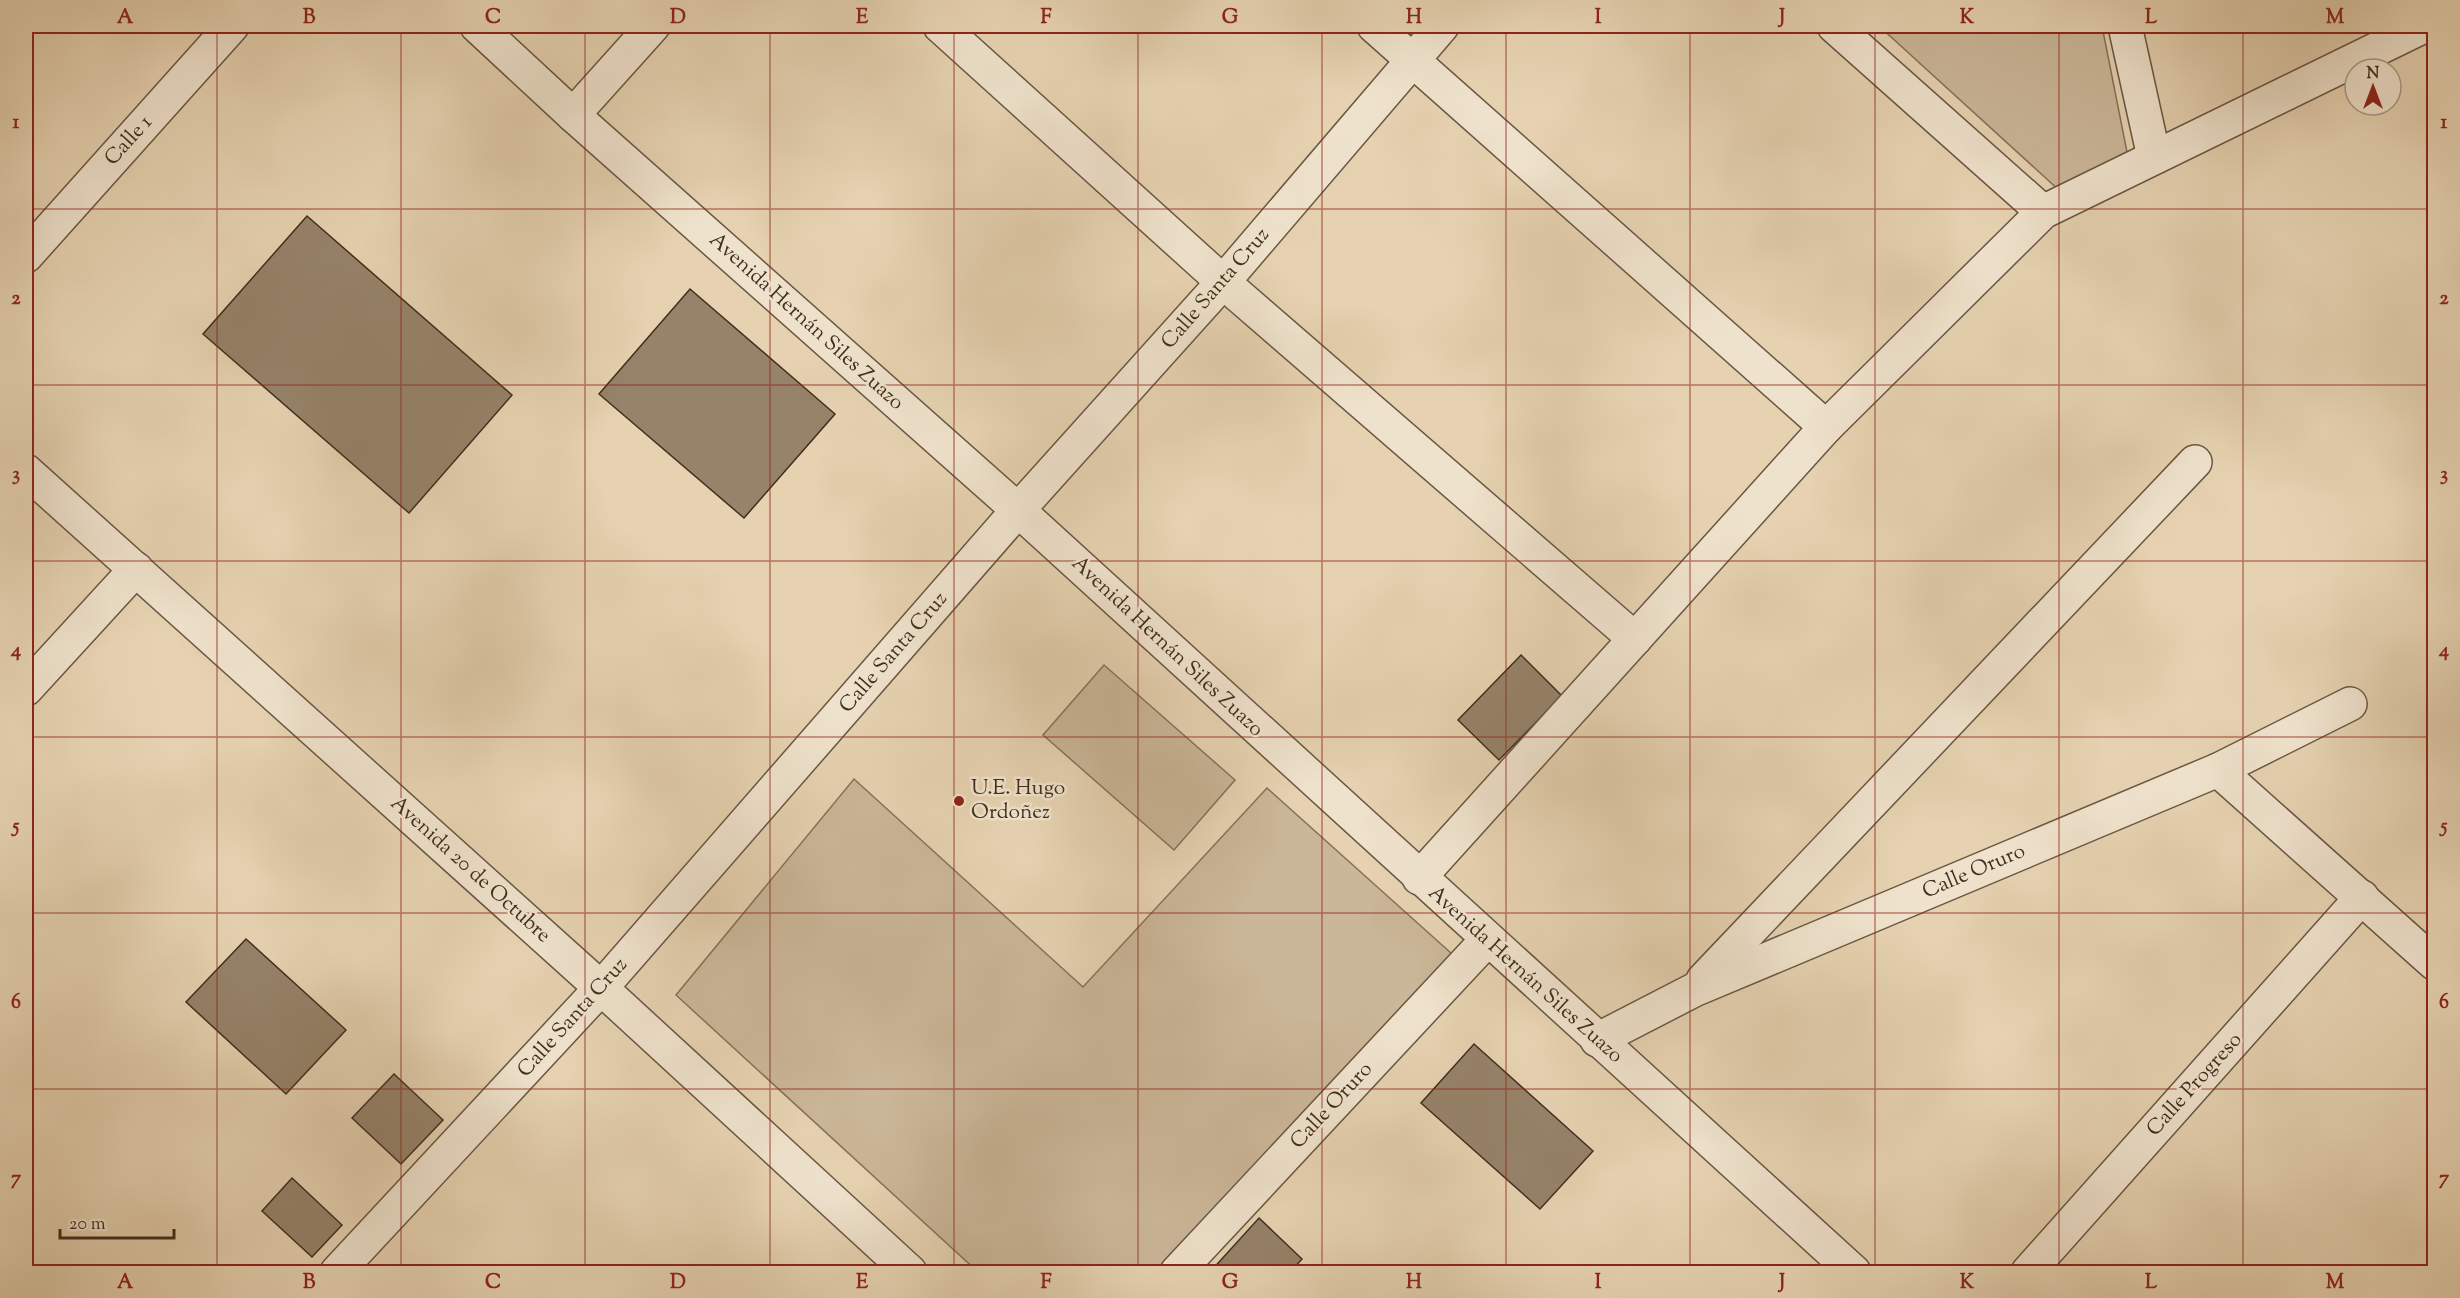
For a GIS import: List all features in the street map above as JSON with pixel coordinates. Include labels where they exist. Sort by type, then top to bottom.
[{"type":"street","name":"Calle 1","points":[[26,256],[232,26]]},
{"type":"street","name":"Avenida Hernán Siles Zuazo","points":[[477,26],[573,115],[1018,510],[1487,940],[1854,1272]]},
{"type":"street","points":[[573,115],[653,26]]},
{"type":"street","points":[[940,26],[1223,282],[1635,639]]},
{"type":"street","points":[[1374,26],[1826,427]]},
{"type":"street","name":"Calle Santa Cruz","points":[[337,1272],[601,988],[1018,510],[1223,282],[1442,26]]},
{"type":"street","points":[[1834,26],[2043,212]]},
{"type":"street","points":[[2125,26],[2154,157]]},
{"type":"street","points":[[1419,878],[1826,427],[2043,212],[2424,26]]},
{"type":"street","points":[[1694,990],[2195,462]]},
{"type":"street","name":"Avenida 20 de Octubre","points":[[26,471],[601,988],[910,1272]]},
{"type":"street","points":[[26,689],[136,569]]},
{"type":"street","name":"Calle Oruro","points":[[1597,1040],[1694,990],[2218,770],[2350,704]]},
{"type":"street","points":[[2218,770],[2434,963]]},
{"type":"street","name":"Calle Progreso","points":[[2028,1272],[2362,897]]},
{"type":"street","name":"Calle Oruro","points":[[1178,1272],[1487,940]]},
{"type":"shaded area","points":[[1879,26],[2102,26],[2127,152],[2061,192]]},
{"type":"shaded area","points":[[1104,665],[1235,780],[1174,850],[1043,735]]},
{"type":"shaded area","points":[[854,779],[1083,987],[1267,788],[1461,962],[1164,1272],[978,1272],[676,995]]},
{"type":"building","points":[[307,216],[512,395],[409,513],[203,334]]},
{"type":"building","points":[[690,289],[835,414],[744,518],[599,394]]},
{"type":"building","points":[[1521,655],[1562,696],[1499,760],[1458,720]]},
{"type":"building","points":[[246,939],[346,1030],[286,1094],[186,1002]]},
{"type":"building","points":[[1474,1044],[1593,1151],[1540,1209],[1421,1103]]},
{"type":"building","points":[[394,1074],[443,1120],[401,1164],[352,1118]]},
{"type":"building","points":[[292,1178],[342,1225],[312,1257],[262,1211]]},
{"type":"building","points":[[1259,1218],[1302,1259],[1290,1272],[1210,1272]]},
{"type":"place","name":"U.E. Hugo Ordoñez","points":[[959,801]]}]
